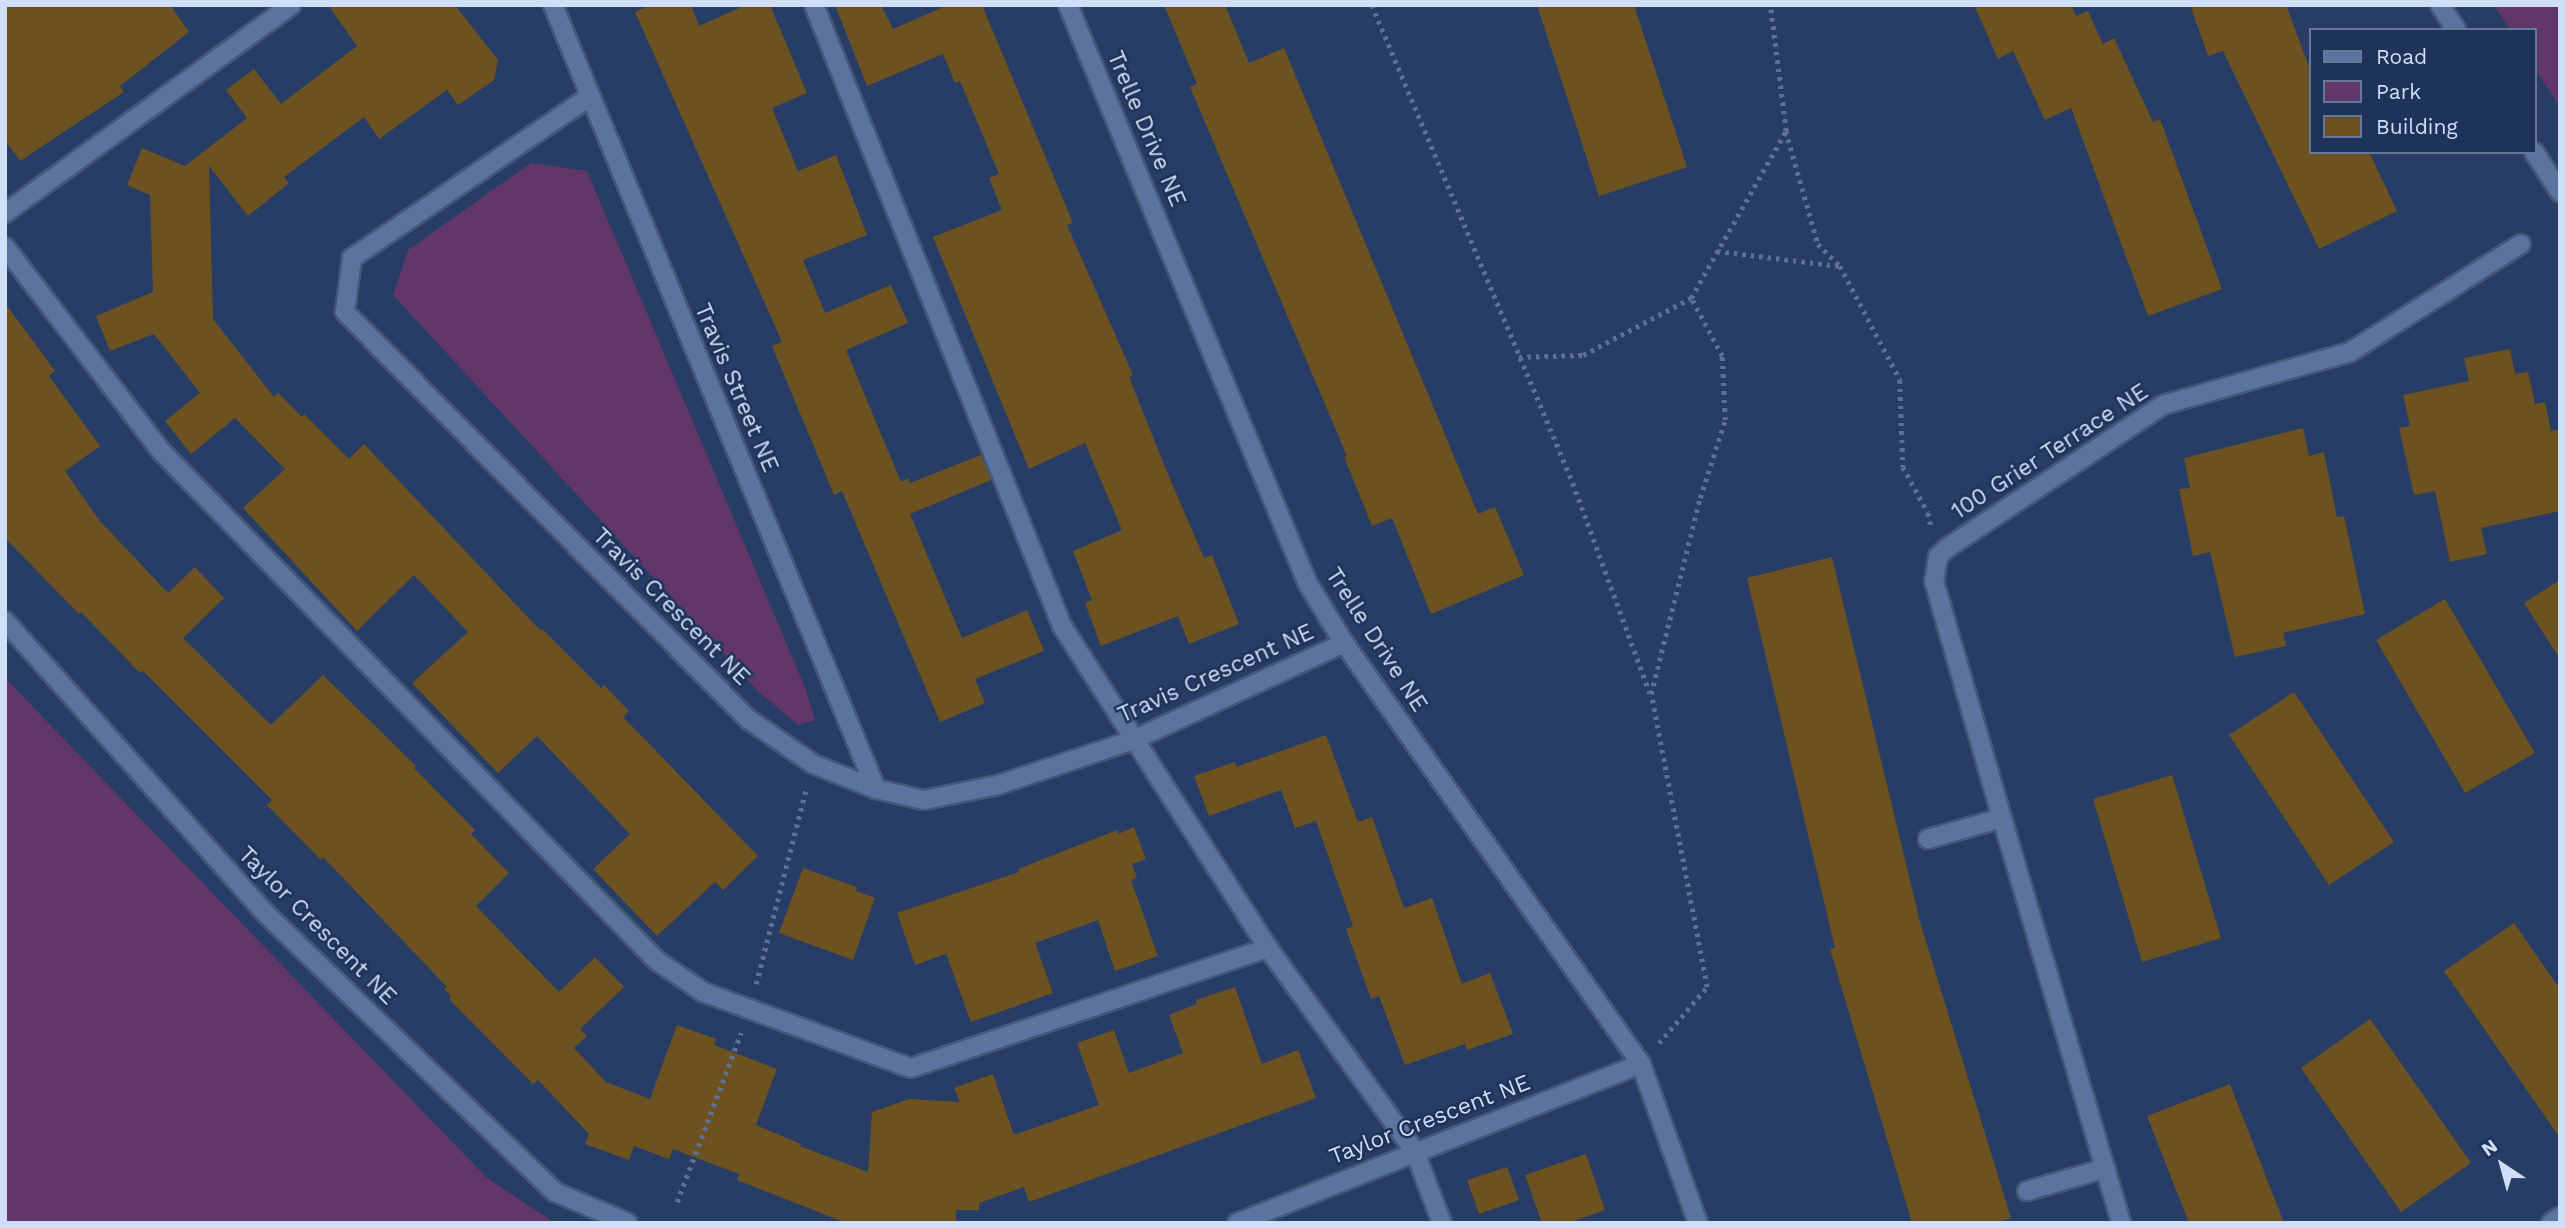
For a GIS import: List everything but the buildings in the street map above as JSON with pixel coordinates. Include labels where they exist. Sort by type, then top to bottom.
[{"type":"street","points":[[5,213],[291,5]]},
{"type":"street","name":"Travis Street NE","points":[[553,5],[876,789]]},
{"type":"street","points":[[814,5],[1062,626],[1268,948],[1415,1152],[1442,1223]]},
{"type":"street","name":"Trelle Drive NE","points":[[1068,5],[1307,583],[1344,643],[1641,1064],[1698,1223]]},
{"type":"street","points":[[2440,5],[2455,28]]},
{"type":"street","name":"Travis Crescent NE","points":[[589,97],[352,258],[345,312],[748,719],[813,764],[876,789],[924,800],[998,785],[1133,740],[1344,643]]},
{"type":"street","points":[[2535,154],[2560,192]]},
{"type":"street","name":"100 Grier Terrace NE","points":[[1942,553],[2163,405],[2350,352],[2522,244]]},
{"type":"street","points":[[5,247],[162,452],[656,960],[703,992],[911,1068],[1268,948]]},
{"type":"street","points":[[1942,553],[1934,581],[2121,1223]]},
{"type":"street","name":"Taylor Crescent NE","points":[[5,621],[265,913],[555,1192],[628,1223]]},
{"type":"street","points":[[1928,839],[2002,818]]},
{"type":"street","name":"Taylor Crescent NE","points":[[1237,1223],[1641,1064]]},
{"type":"street","points":[[2027,1191],[2106,1168]]},
{"type":"street","points":[[2551,1223],[2560,1217]]},
{"type":"path","points":[[1372,5],[1573,483],[1651,694],[1707,987],[1641,1064]]},
{"type":"path","points":[[1770,5],[1786,131],[1818,244],[1840,266],[1900,380],[1903,467],[1928,513],[1942,553]]},
{"type":"path","points":[[1519,357],[1583,355],[1691,298],[1786,131]]},
{"type":"path","points":[[1717,251],[1840,266]]},
{"type":"path","points":[[1651,694],[1700,498],[1725,420],[1722,356],[1691,298]]},
{"type":"green space","points":[[2494,5],[2560,5],[2560,107],[2537,72],[2537,28],[2509,28]]},
{"type":"green space","points":[[531,163],[587,171],[806,690],[815,720],[798,725],[758,691],[393,295],[408,250]]},
{"type":"green space","points":[[5,678],[487,1178],[555,1223],[5,1223]]}]
